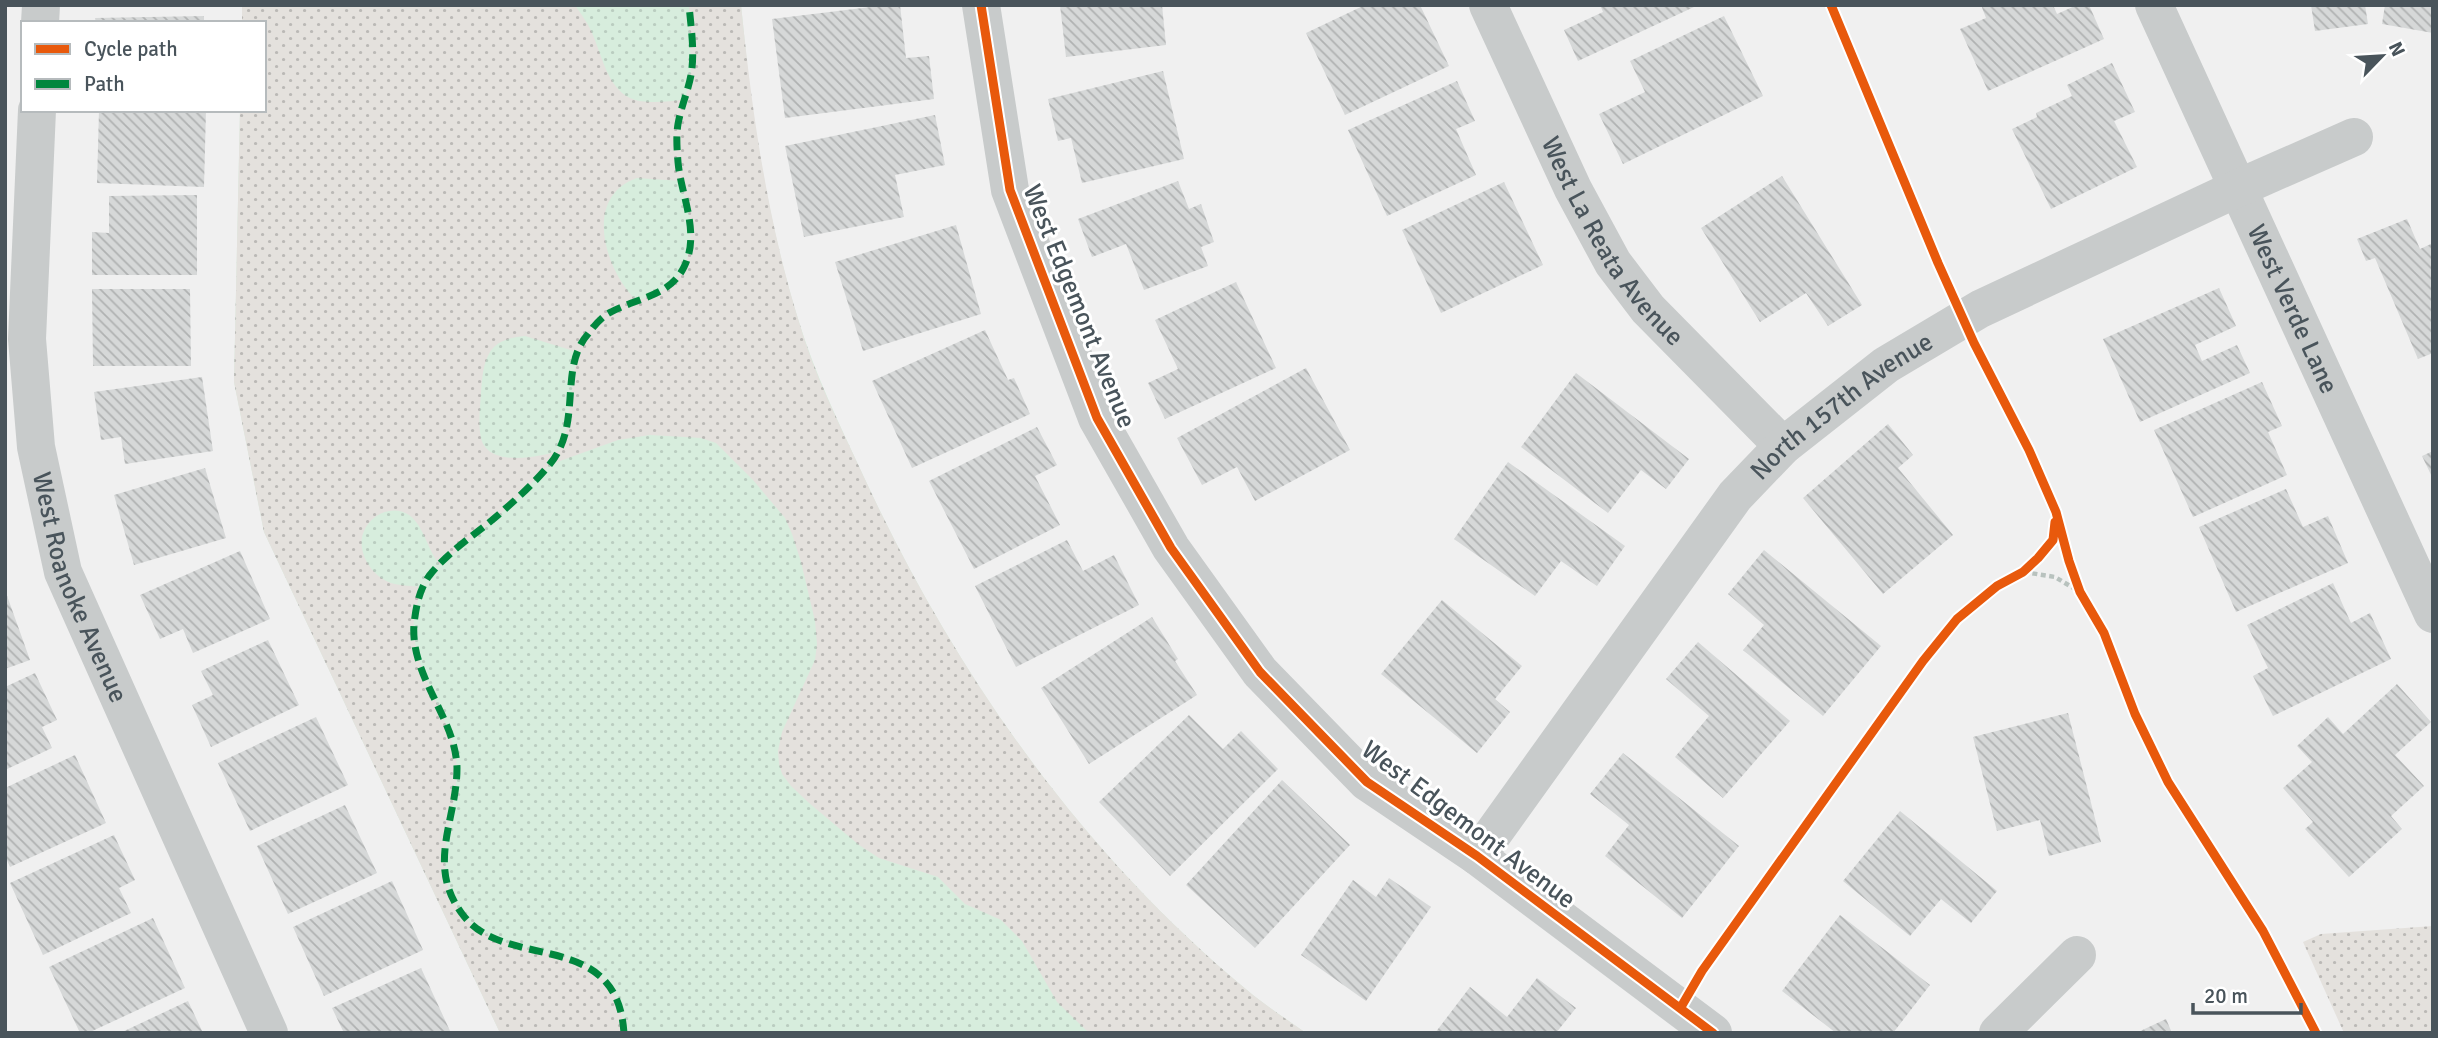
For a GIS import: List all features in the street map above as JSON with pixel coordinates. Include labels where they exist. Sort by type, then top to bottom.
[{"type":"street","name":"West Edgemont Avenue","points":[[981,5],[1010,190],[1097,418],[1171,548],[1260,672],[1367,782],[1477,856],[1713,1033]]},
{"type":"street","name":"West La Reata Avenue","points":[[1488,5],[1573,189],[1613,263],[1648,309],[1783,446]]},
{"type":"street","name":"West Verde Lane","points":[[2154,5],[2433,614]]},
{"type":"street","name":"West Roanoke Avenue","points":[[37,112],[27,339],[36,447],[63,572],[269,1033]]},
{"type":"street","name":"North 157th Avenue","points":[[1477,856],[1735,496],[1783,446],[1886,365],[1964,318],[2236,189],[2354,137]]},
{"type":"street","points":[[1998,1033],[2077,956]]},
{"type":"path","points":[[1831,5],[1932,250],[1974,343],[2029,450],[2056,512],[2068,561],[2080,592],[2104,633],[2135,715],[2168,782],[2263,931],[2316,1033]]},
{"type":"path","points":[[1681,1007],[1702,971],[1923,661],[1957,619],[1997,586],[2023,572],[2038,558],[2053,540],[2056,512]]},
{"type":"path","points":[[2023,572],[2055,577],[2080,592]]},
{"type":"green space","points":[[242,5],[741,5],[752,105],[765,184],[780,253],[805,341],[862,473],[897,546],[936,617],[1025,753],[1075,817],[1129,878],[1186,936],[1247,990],[1306,1033],[500,1033],[264,532],[234,382],[240,112],[266,112],[266,21],[242,21]]},
{"type":"sand","points":[[242,5],[575,5],[590,29],[606,70],[616,86],[630,98],[657,102],[685,100],[691,73],[689,5],[741,5],[750,85],[769,205],[805,341],[862,473],[897,546],[936,617],[1025,753],[1075,817],[1129,878],[1186,936],[1247,990],[1306,1033],[1089,1033],[1057,1002],[1022,941],[1001,920],[965,904],[938,877],[879,858],[859,845],[809,803],[782,774],[778,751],[782,732],[815,660],[817,644],[815,621],[792,534],[785,518],[753,480],[716,443],[701,438],[650,435],[618,440],[549,465],[505,510],[440,565],[419,526],[403,512],[383,512],[367,525],[364,531],[364,555],[378,575],[395,584],[424,587],[416,610],[414,631],[417,653],[451,737],[456,759],[457,779],[445,859],[446,879],[452,899],[465,918],[485,934],[508,944],[559,956],[583,965],[603,979],[617,1000],[624,1033],[500,1033],[264,532],[234,382],[240,112],[266,112],[266,21],[242,21]],"holes":[[[637,178],[681,181],[691,235],[684,267],[679,276],[663,291],[637,301],[616,272],[608,254],[604,217],[609,201],[620,188]],[[525,336],[577,352],[566,435],[559,451],[515,458],[493,454],[481,438],[480,427],[482,382],[490,352],[497,344]]]},
{"type":"sand","points":[[2433,926],[2433,1033],[2344,1033],[2303,942],[2321,934]]},
{"type":"building","points":[[900,5],[906,58],[929,56],[934,99],[785,118],[772,19]]},
{"type":"building","points":[[1060,5],[1162,5],[1166,45],[1066,57]]},
{"type":"building","points":[[1365,5],[1420,5],[1449,66],[1345,115],[1306,33]]},
{"type":"building","points":[[1600,5],[1694,7],[1578,61],[1564,30],[1603,12]]},
{"type":"building","points":[[1981,5],[2053,5],[2057,14],[2077,5],[2089,5],[2104,39],[1988,91],[1960,29],[1986,18]]},
{"type":"building","points":[[2311,5],[2365,5],[2368,24],[2315,31]]},
{"type":"building","points":[[2385,5],[2433,5],[2433,33],[2382,24]]},
{"type":"building","points":[[204,16],[204,21],[96,21],[95,18]]},
{"type":"building","points":[[1724,16],[1763,96],[1623,164],[1599,114],[1645,92],[1630,61]]},
{"type":"building","points":[[2112,63],[2135,112],[2114,121],[2137,167],[2051,209],[2012,129],[2037,117],[2036,113],[2072,96],[2067,85]]},
{"type":"building","points":[[1163,71],[1184,159],[1082,183],[1071,138],[1058,141],[1048,99]]},
{"type":"building","points":[[1457,81],[1475,121],[1456,129],[1476,175],[1387,216],[1348,130]]},
{"type":"building","points":[[99,112],[206,112],[204,187],[97,183]]},
{"type":"building","points":[[935,115],[945,165],[895,175],[904,217],[804,237],[785,146]]},
{"type":"building","points":[[1782,176],[1862,305],[1828,326],[1806,293],[1760,322],[1701,228]]},
{"type":"building","points":[[1178,181],[1189,209],[1201,204],[1214,242],[1201,247],[1208,266],[1144,290],[1126,244],[1092,257],[1078,219]]},
{"type":"building","points":[[1504,182],[1543,265],[1441,313],[1402,230]]},
{"type":"building","points":[[197,195],[197,275],[92,275],[92,232],[109,233],[109,196]]},
{"type":"building","points":[[2407,219],[2420,249],[2433,243],[2433,353],[2418,359],[2375,258],[2366,261],[2357,239]]},
{"type":"building","points":[[956,225],[981,314],[863,351],[835,262]]},
{"type":"building","points":[[1236,282],[1276,368],[1165,419],[1148,383],[1178,369],[1155,320]]},
{"type":"building","points":[[2219,288],[2236,326],[2195,345],[2202,361],[2237,345],[2250,373],[2140,422],[2103,339]]},
{"type":"building","points":[[92,289],[190,289],[191,366],[93,366]]},
{"type":"building","points":[[985,330],[1008,380],[1014,378],[1030,414],[912,468],[872,381]]},
{"type":"building","points":[[1306,368],[1350,450],[1255,501],[1237,467],[1202,485],[1177,438]]},
{"type":"building","points":[[1576,373],[1689,459],[1666,489],[1641,470],[1608,513],[1521,447]]},
{"type":"building","points":[[202,377],[213,451],[125,464],[121,437],[101,440],[94,392]]},
{"type":"building","points":[[2262,382],[2282,426],[2268,432],[2287,475],[2193,517],[2154,430]]},
{"type":"building","points":[[1888,424],[1913,455],[1898,468],[1953,535],[1883,594],[1803,498]]},
{"type":"building","points":[[1037,427],[1057,465],[1035,476],[1060,525],[974,569],[929,481]]},
{"type":"building","points":[[2433,451],[2433,479],[2422,456]]},
{"type":"building","points":[[1508,462],[1625,546],[1597,586],[1561,561],[1535,596],[1454,539]]},
{"type":"building","points":[[205,468],[226,538],[134,565],[114,495]]},
{"type":"building","points":[[2286,489],[2303,527],[2328,516],[2348,563],[2236,612],[2199,527]]},
{"type":"building","points":[[1067,540],[1083,571],[1114,555],[1139,605],[1016,667],[975,586]]},
{"type":"building","points":[[1764,550],[1881,646],[1823,716],[1743,650],[1764,625],[1728,594]]},
{"type":"building","points":[[240,551],[270,619],[193,653],[183,629],[160,639],[140,595]]},
{"type":"building","points":[[2333,583],[2351,623],[2370,613],[2391,659],[2273,716],[2253,676],[2268,668],[2247,625]]},
{"type":"building","points":[[5,590],[30,660],[5,669]]},
{"type":"building","points":[[1442,600],[1522,666],[1495,699],[1510,712],[1477,753],[1381,674]]},
{"type":"building","points":[[1152,617],[1197,695],[1089,764],[1041,688]]},
{"type":"building","points":[[268,640],[299,705],[211,747],[192,705],[213,695],[201,671]]},
{"type":"building","points":[[1698,642],[1790,721],[1723,798],[1675,757],[1709,716],[1666,679]]},
{"type":"building","points":[[35,673],[57,720],[42,727],[52,748],[5,770],[5,687]]},
{"type":"building","points":[[2397,684],[2431,722],[2395,755],[2424,786],[2391,816],[2402,829],[2349,877],[2305,829],[2313,822],[2283,788],[2312,762],[2297,746],[2328,717],[2343,734]]},
{"type":"building","points":[[2068,713],[2101,842],[2049,856],[2040,820],[1997,831],[1973,737]]},
{"type":"building","points":[[1189,715],[1223,749],[1241,731],[1278,769],[1170,876],[1099,802]]},
{"type":"building","points":[[316,717],[348,785],[250,831],[218,763]]},
{"type":"building","points":[[1623,753],[1739,846],[1682,918],[1605,856],[1629,825],[1590,794]]},
{"type":"building","points":[[75,755],[106,823],[10,867],[5,856],[5,788]]},
{"type":"building","points":[[1282,780],[1350,845],[1255,948],[1186,885]]},
{"type":"building","points":[[345,805],[377,873],[288,914],[257,846]]},
{"type":"building","points":[[1900,811],[1997,891],[1971,923],[1941,899],[1910,936],[1843,881]]},
{"type":"building","points":[[114,835],[135,880],[119,888],[131,913],[43,955],[10,883]]},
{"type":"building","points":[[1389,878],[1431,907],[1366,1001],[1301,955],[1353,880],[1376,897]]},
{"type":"building","points":[[392,881],[423,950],[324,996],[293,927]]},
{"type":"building","points":[[1840,915],[1930,985],[1893,1033],[1836,1033],[1782,991]]},
{"type":"building","points":[[153,918],[185,988],[88,1033],[80,1033],[49,967]]},
{"type":"building","points":[[421,968],[451,1033],[344,1033],[332,1008]]},
{"type":"building","points":[[1537,978],[1576,1008],[1556,1033],[1435,1033],[1470,987],[1507,1017]]},
{"type":"building","points":[[188,1001],[203,1033],[120,1033]]},
{"type":"building","points":[[2166,1019],[2172,1033],[2136,1033]]},
{"type":"marked path","points":[[624,1033],[617,1000],[602,978],[581,964],[505,943],[482,932],[463,915],[452,897],[444,861],[456,787],[455,750],[419,662],[414,624],[418,599],[429,576],[446,557],[528,488],[550,464],[560,448],[569,414],[574,363],[588,334],[608,314],[662,290],[678,277],[684,267],[691,241],[678,162],[677,129],[692,66],[689,5]]},
{"type":"cycle path","points":[[981,5],[1010,190],[1097,418],[1171,548],[1260,672],[1367,782],[1477,856],[1713,1033]]},
{"type":"cycle path","points":[[1831,5],[1938,263],[1974,343],[2029,450],[2056,512],[2080,592],[2104,633],[2135,714],[2168,782],[2263,931],[2316,1033]]},
{"type":"cycle path","points":[[1681,1007],[1702,971],[1923,661],[1957,619],[1997,586],[2023,572],[2038,558],[2053,540],[2055,522]]}]
